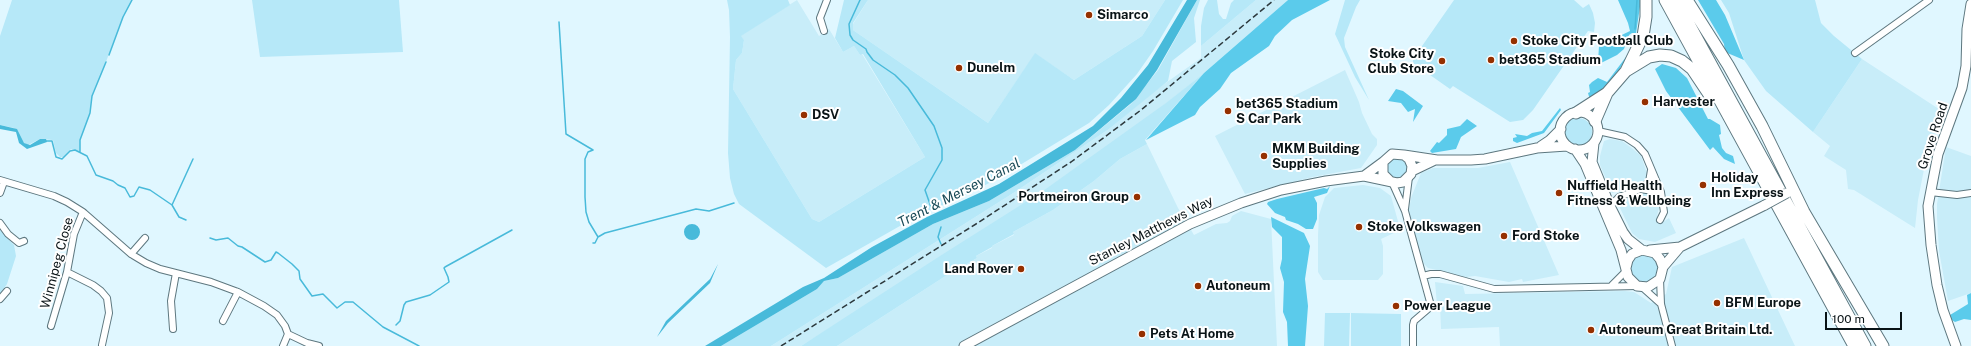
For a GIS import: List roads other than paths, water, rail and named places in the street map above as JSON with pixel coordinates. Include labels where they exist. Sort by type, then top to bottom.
[{"type":"highway","points":[[1626,71],[1642,36],[1646,17],[1646,0]]},
{"type":"highway","points":[[1665,0],[1854,346]]},
{"type":"highway","points":[[1676,0],[1865,346]]},
{"type":"highway","points":[[1688,0],[1744,92],[1773,147],[1789,190],[1882,344]]},
{"type":"highway","points":[[1576,113],[1607,92],[1626,71],[1642,60],[1654,55],[1665,54],[1682,61],[1692,69],[1746,148]]},
{"type":"highway","points":[[1596,126],[1607,92]]},
{"type":"main road","name":"Grove Road","points":[[1956,346],[1943,310],[1934,267],[1928,206],[1938,154],[1962,88],[1966,66],[1967,29],[1971,4]]},
{"type":"main road","points":[[1537,148],[1550,140],[1561,129],[1565,119],[1576,113],[1586,114],[1596,126],[1592,162],[1610,206],[1623,232],[1628,239],[1660,259],[1663,267]]},
{"type":"main road","points":[[1561,129],[1562,138],[1585,164],[1621,250],[1628,277],[1640,286],[1654,284],[1660,279],[1663,267],[1680,247]]},
{"type":"main road","points":[[1364,176],[1392,154],[1436,160],[1485,159],[1537,148],[1584,149],[1594,143]]},
{"type":"main road","points":[[1404,155],[1411,161],[1410,174]]},
{"type":"main road","points":[[1383,162],[1383,174],[1391,182],[1403,182],[1410,174],[1436,160]]},
{"type":"main road","name":"Stanley Matthews Way","points":[[964,346],[1064,290],[1190,224],[1241,203],[1281,190],[1326,180],[1364,176],[1391,182]]},
{"type":"main road","points":[[1626,270],[1628,260],[1632,254],[1646,250],[1680,247],[1744,215],[1789,190]]},
{"type":"street","points":[[824,31],[821,27],[820,18],[827,0]]},
{"type":"street","points":[[1855,53],[1929,0]]},
{"type":"street","points":[[1596,126],[1630,140],[1645,154],[1655,175],[1662,200],[1664,212],[1660,220]]},
{"type":"street","points":[[1610,206],[1619,197],[1638,190],[1649,182],[1651,176],[1651,166]]},
{"type":"street","points":[[1405,211],[1410,174]]},
{"type":"street","points":[[0,193],[2,181],[54,196],[83,212],[131,254],[155,267],[176,274],[211,282],[238,292],[277,315],[288,334],[307,343],[319,346]]},
{"type":"street","points":[[1391,182],[1405,211],[1430,302],[1430,306],[1426,312],[1414,321],[1413,346]]},
{"type":"street","points":[[1638,190],[1653,191],[1662,200]]},
{"type":"street","points":[[1930,192],[1957,195],[1971,193]]},
{"type":"street","name":"Winnipeg Close","points":[[54,323],[67,272],[74,234],[83,212]]},
{"type":"street","points":[[0,223],[8,234],[21,244]]},
{"type":"street","points":[[131,254],[144,243]]},
{"type":"street","points":[[1612,285],[1626,270]]},
{"type":"street","points":[[67,272],[93,285],[101,291],[106,298],[109,313],[101,341]]},
{"type":"street","points":[[171,325],[171,302],[176,274]]},
{"type":"street","points":[[1423,276],[1440,274],[1494,290],[1600,288],[1612,285],[1640,286],[1661,304]]},
{"type":"street","points":[[1660,279],[1661,304],[1672,346]]},
{"type":"street","points":[[1,301],[7,291]]},
{"type":"street","points":[[227,319],[238,292]]},
{"type":"street","points":[[283,346],[288,334]]},
{"type":"waterway","points":[[109,55],[123,17],[132,0]]},
{"type":"waterway","name":"Trent & Mersey Canal","points":[[860,0],[849,24],[850,35],[853,40],[866,49],[873,60],[895,75],[908,88],[934,126],[942,148],[942,160],[925,190],[931,207]]},
{"type":"waterway","points":[[1635,29],[1637,0]]},
{"type":"waterway","points":[[559,22],[566,134],[593,150],[588,152],[585,159],[585,197],[586,212],[589,222],[598,237]]},
{"type":"waterway","points":[[80,152],[80,140],[90,113],[92,96],[106,62]]},
{"type":"waterway","points":[[46,141],[52,141],[56,157],[62,159],[70,151],[75,150],[87,156],[96,175],[113,181],[125,188],[130,197],[134,196],[139,187],[150,190],[172,205],[179,217],[186,220]]},
{"type":"waterway","points":[[172,205],[193,159]]},
{"type":"waterway","points":[[593,243],[595,243],[598,237],[605,233],[696,209],[709,211],[734,203]]},
{"type":"waterway","points":[[941,227],[938,237],[941,244]]},
{"type":"waterway","points":[[396,325],[400,321],[406,302],[430,295],[449,282],[444,268],[445,267],[512,230]]},
{"type":"waterway","points":[[210,238],[216,240],[228,238],[238,246],[265,262],[271,260],[276,252],[278,253],[299,271],[300,279],[312,296],[323,294],[337,308],[345,302],[353,302],[383,327],[419,346]]},
{"type":"railway","points":[[781,346],[976,224],[1071,162],[1141,110],[1274,0]]},
{"type":"place","name":"Simarco","points":[[1089,15]]},
{"type":"place","name":"Stoke City Football Club","points":[[1514,41]]},
{"type":"place","name":"bet365 Stadium","points":[[1491,60]]},
{"type":"place","name":"Stoke City Club Store","points":[[1442,61]]},
{"type":"place","name":"Dunelm","points":[[959,68]]},
{"type":"place","name":"Harvester","points":[[1645,102]]},
{"type":"place","name":"bet365 Stadium S Car Park","points":[[1228,111]]},
{"type":"place","name":"DSV","points":[[804,115]]},
{"type":"place","name":"MKM Building Supplies","points":[[1264,156]]},
{"type":"place","name":"Holiday Inn Express","points":[[1703,185]]},
{"type":"place","name":"Nuffield Health Fitness & Wellbeing","points":[[1559,193]]},
{"type":"place","name":"Portmeiron Group","points":[[1137,197]]},
{"type":"place","name":"Stoke Volkswagen","points":[[1359,227]]},
{"type":"place","name":"Ford Stoke","points":[[1504,236]]},
{"type":"place","name":"Land Rover","points":[[1021,269]]},
{"type":"place","name":"Autoneum","points":[[1198,286]]},
{"type":"place","name":"BFM Europe","points":[[1717,303]]},
{"type":"place","name":"Power League","points":[[1396,306]]},
{"type":"place","name":"Autoneum Great Britain Ltd.","points":[[1591,330]]},
{"type":"place","name":"Pets At Home","points":[[1142,334]]}]
